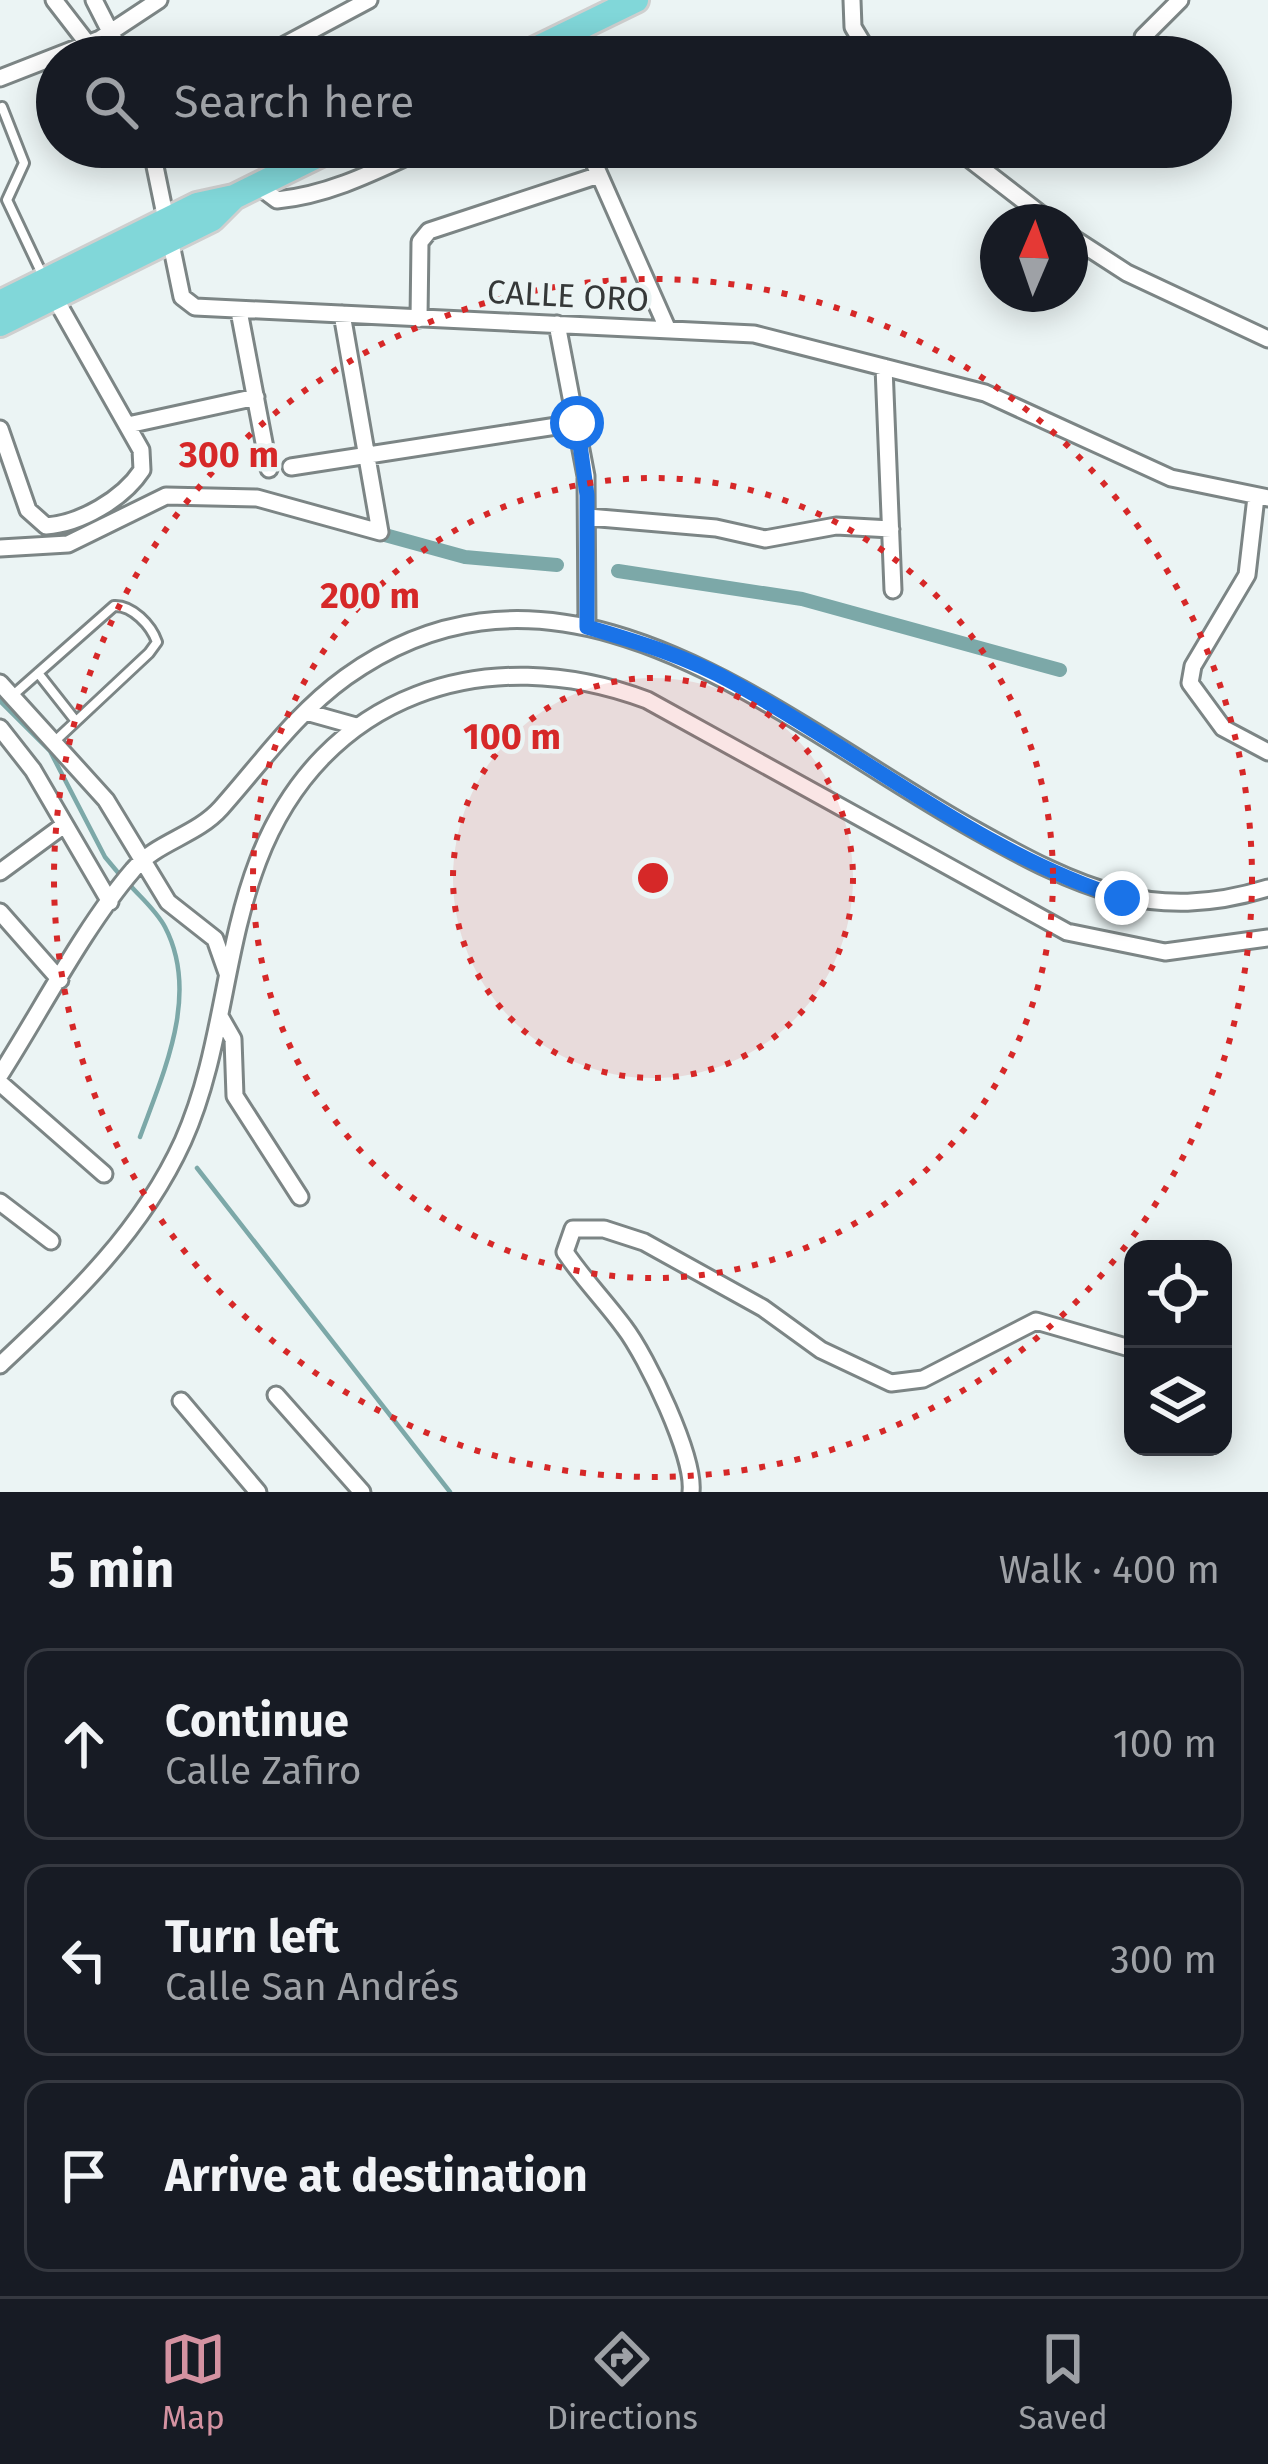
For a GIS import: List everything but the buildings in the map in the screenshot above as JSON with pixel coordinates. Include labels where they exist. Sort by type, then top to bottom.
[{"type":"main road","points":[[562,36],[636,0]]},
{"type":"main road","points":[[0,324],[50,289],[165,232],[197,205],[234,197],[292,168]]},
{"type":"main road","points":[[0,303],[50,289]]},
{"type":"street","points":[[54,0],[82,36]]},
{"type":"street","points":[[94,0],[113,36]]},
{"type":"street","points":[[105,36],[159,0]]},
{"type":"street","points":[[301,36],[369,0]]},
{"type":"street","points":[[852,0],[853,27],[858,36]]},
{"type":"street","points":[[1145,36],[1180,0]]},
{"type":"street","points":[[0,78],[36,64]]},
{"type":"street","points":[[154,168],[165,232]]},
{"type":"street","points":[[257,185],[277,200],[296,198],[383,168]]},
{"type":"street","points":[[596,168],[668,330]]},
{"type":"street","points":[[982,168],[1028,204]]},
{"type":"street","points":[[419,319],[423,236],[599,175]]},
{"type":"street","name":"CALLE ORO","points":[[165,232],[187,303],[239,311],[754,334],[1004,400],[1172,478],[1262,497]]},
{"type":"street","points":[[1088,248],[1127,273],[1268,339]]},
{"type":"street","points":[[0,429],[37,523],[69,522],[116,497],[142,470],[141,450],[50,289]]},
{"type":"street","points":[[239,311],[269,469]]},
{"type":"street","points":[[0,548],[68,544],[166,496],[257,498],[380,532],[342,314]]},
{"type":"street","points":[[557,324],[577,423],[588,517],[587,627]]},
{"type":"street","points":[[884,367],[893,590]]},
{"type":"street","points":[[128,425],[256,397]]},
{"type":"street","points":[[291,466],[577,423]]},
{"type":"street","points":[[1262,497],[1262,530],[1247,575],[1193,666],[1190,683],[1222,728],[1268,752]]},
{"type":"street","points":[[588,517],[716,528],[765,539],[836,526],[891,530]]},
{"type":"street","points":[[104,1174],[0,1080],[136,866],[204,826],[306,712],[371,661],[427,633],[508,618],[587,627],[676,656],[736,683],[868,768],[1048,870],[1122,898],[1180,904],[1268,888]]},
{"type":"street","points":[[0,1365],[101,1267],[142,1214],[196,1109],[251,880],[268,836],[303,783],[356,726],[413,696],[473,676],[513,673],[586,681],[676,714],[1010,906],[1067,932],[1165,952],[1268,938]]},
{"type":"street","points":[[0,683],[119,818],[136,866],[168,902],[214,939],[228,976]]},
{"type":"street","points":[[306,712],[356,726]]},
{"type":"street","points":[[0,728],[114,896]]},
{"type":"street","points":[[0,872],[64,825]]},
{"type":"street","points":[[0,911],[60,980]]},
{"type":"street","points":[[221,1018],[232,1039],[235,1096],[300,1197]]},
{"type":"street","points":[[0,1202],[51,1241]]},
{"type":"street","points":[[691,1492],[694,1471],[643,1360],[626,1329],[565,1252],[573,1229],[604,1229],[644,1242],[763,1308],[821,1350],[891,1384],[923,1379],[1036,1321],[1130,1348]]},
{"type":"street","points":[[276,1395],[362,1492]]},
{"type":"street","points":[[181,1401],[258,1492]]},
{"type":"lane","points":[[2,107],[24,163],[7,200],[50,289]]},
{"type":"lane","points":[[13,696],[114,606],[128,608],[151,628],[157,641],[149,653],[53,742]]},
{"type":"lane","points":[[38,673],[75,720]]},
{"type":"waterway","points":[[374,532],[465,557],[557,565]]},
{"type":"waterway","points":[[618,571],[802,599],[1060,670]]},
{"type":"waterway","points":[[0,701],[50,751],[105,857],[120,875]]},
{"type":"waterway","points":[[128,883],[165,927],[179,979],[175,1032],[140,1137]]},
{"type":"waterway","points":[[197,1168],[450,1492]]},
{"type":"route","points":[[577,423],[587,495],[587,627],[644,643],[736,683],[949,815],[1048,870],[1122,898]]}]
